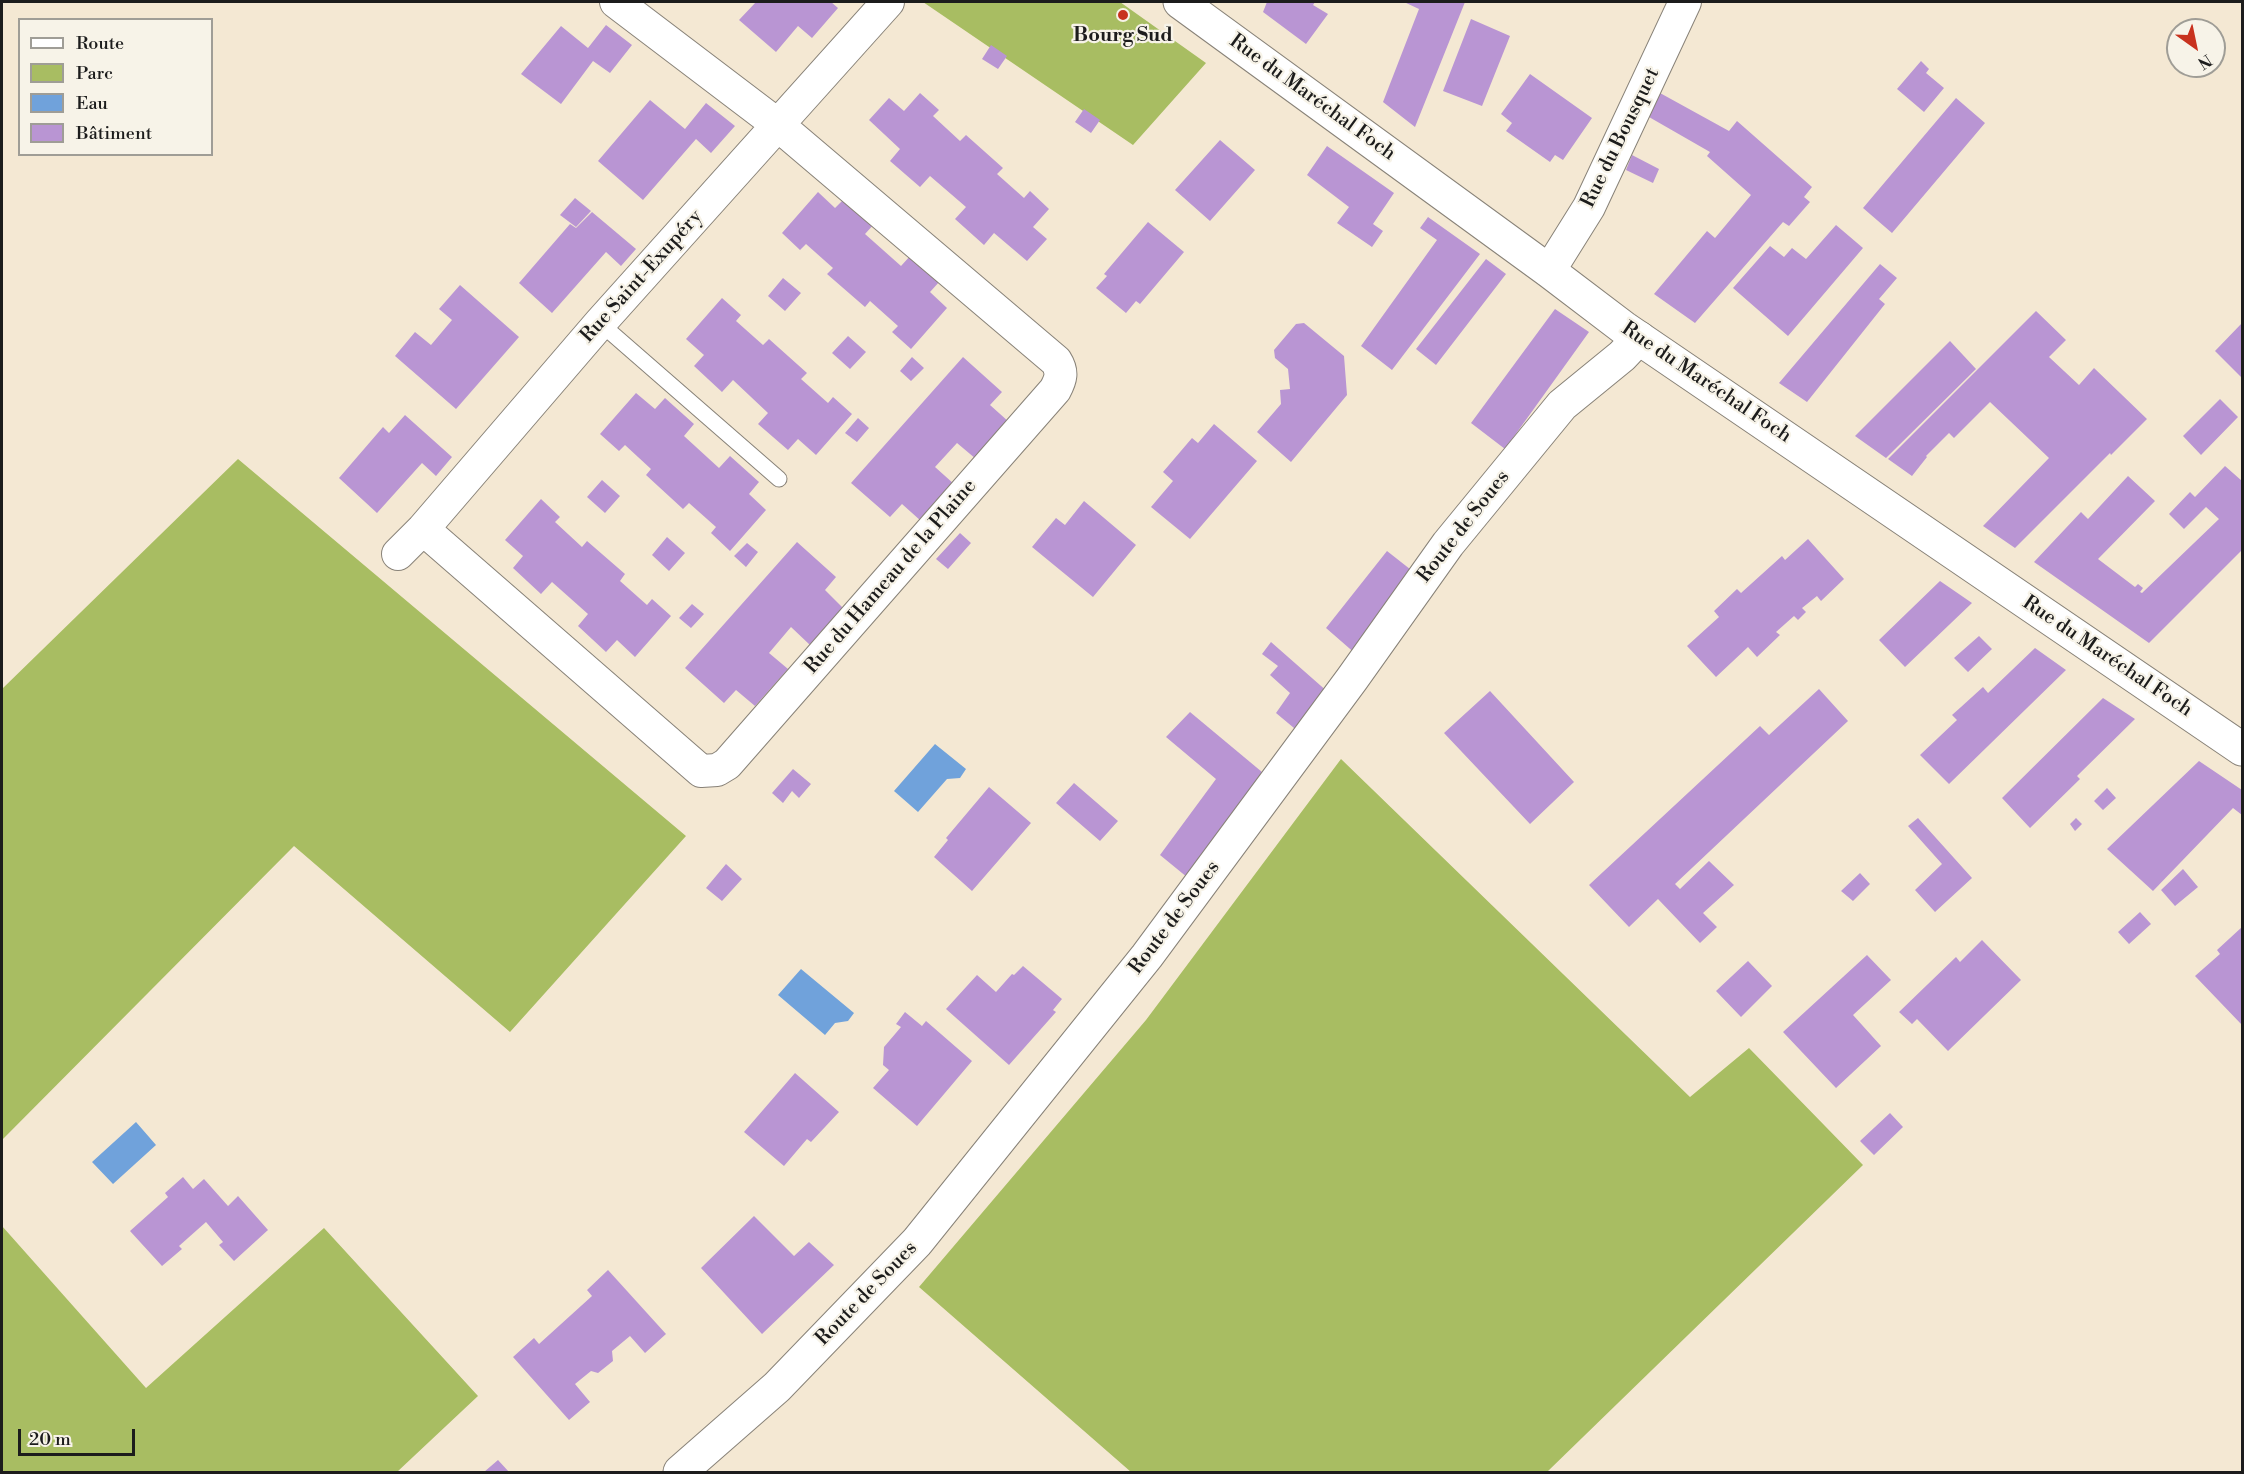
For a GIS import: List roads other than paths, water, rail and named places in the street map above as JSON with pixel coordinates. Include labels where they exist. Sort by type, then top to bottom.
[{"type":"main road","name":"Rue du Maréchal Foch","points":[[1180,2],[1639,338],[2242,749]]},
{"type":"main road","name":"Route de Soues","points":[[680,1473],[777,1388],[917,1242],[1147,956],[1448,544],[1562,405],[1622,356],[1639,338]]},
{"type":"street","points":[[616,2],[778,125]]},
{"type":"street","name":"Rue Saint-Exupéry","points":[[398,554],[423,529],[600,323],[888,2]]},
{"type":"street","name":"Rue du Bousquet","points":[[1549,271],[1589,207],[1685,2]]},
{"type":"street","name":"Rue du Hameau de la Plaine","points":[[423,529],[701,771],[717,770],[727,764],[743,746],[1055,390],[1060,380],[1061,369],[1056,361],[778,125]]},
{"type":"lane","points":[[600,323],[779,479]]},
{"type":"water","points":[[935,744],[966,769],[960,778],[947,779],[918,812],[894,791]]},
{"type":"water","points":[[801,969],[854,1013],[848,1021],[835,1023],[825,1035],[778,995]]},
{"type":"water","points":[[136,1122],[156,1145],[113,1184],[92,1162]]},
{"type":"place","name":"Bourg Sud","points":[[1123,15]]}]
